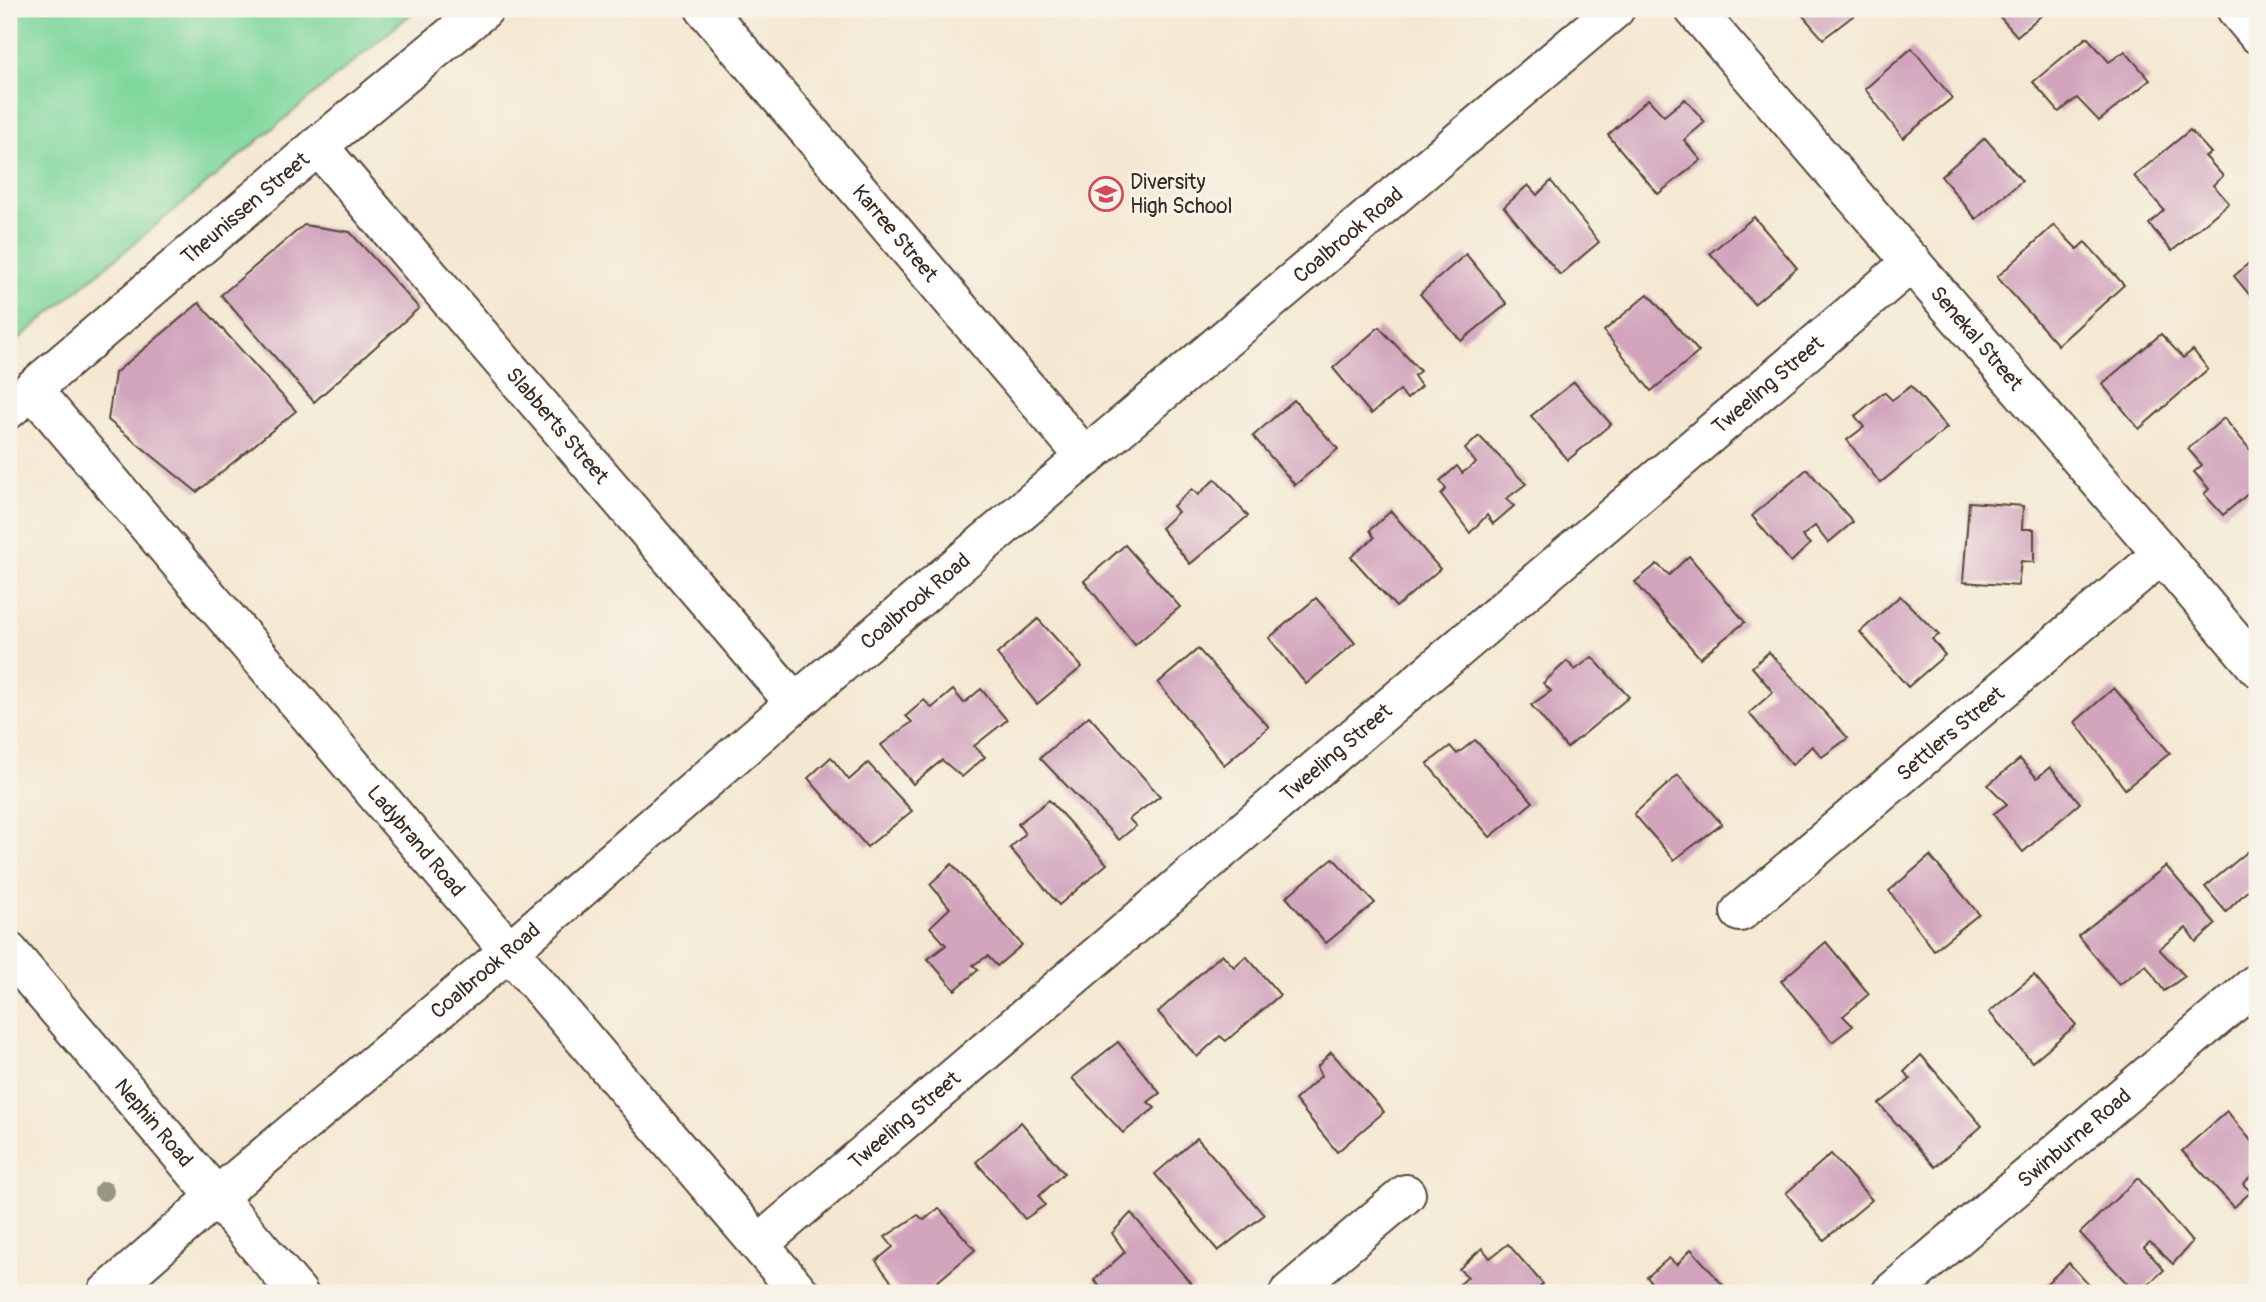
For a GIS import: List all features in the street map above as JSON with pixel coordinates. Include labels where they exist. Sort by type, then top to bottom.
[{"type":"street","name":"Theunissen Street","points":[[20,399],[484,9]]},
{"type":"street","name":"Karree Street","points":[[705,9],[1086,458]]},
{"type":"street","name":"Coalbrook Road","points":[[107,1293],[795,703],[1615,9]]},
{"type":"street","name":"Senekal Street","points":[[1694,9],[2257,667]]},
{"type":"street","points":[[2236,9],[2257,34]]},
{"type":"street","name":"Slabberts Street","points":[[318,146],[795,703]]},
{"type":"street","name":"Tweeling Street","points":[[759,1244],[1912,262]]},
{"type":"street","name":"Ladybrand Road","points":[[20,399],[509,951],[800,1293]]},
{"type":"street","name":"Settlers Street","points":[[1740,912],[2162,554]]},
{"type":"street","name":"Nephin Road","points":[[9,952],[298,1293]]},
{"type":"street","name":"Swinburne Road","points":[[1891,1293],[2257,983]]},
{"type":"street","points":[[1289,1293],[1406,1194]]},
{"type":"green space","points":[[9,9],[417,9],[9,347]]},
{"type":"building","points":[[1797,9],[1862,9],[1823,39]]},
{"type":"building","points":[[1993,9],[2049,9],[2017,36]]},
{"type":"building","points":[[2087,37],[2109,62],[2125,51],[2150,80],[2099,121],[2077,98],[2059,112],[2033,82]]},
{"type":"building","points":[[1912,48],[1952,98],[1903,138],[1865,89]]},
{"type":"building","points":[[1648,99],[1664,116],[1685,99],[1705,122],[1684,140],[1701,160],[1658,194],[1608,135]]},
{"type":"building","points":[[2190,130],[2211,153],[2205,156],[2223,176],[2213,185],[2229,203],[2172,251],[2149,224],[2164,210],[2134,176]]},
{"type":"building","points":[[1985,138],[2022,181],[1976,219],[1941,176]]},
{"type":"building","points":[[1551,181],[1599,242],[1560,275],[1504,207],[1528,185],[1537,195]]},
{"type":"building","points":[[1754,217],[1797,268],[1754,304],[1710,253]]},
{"type":"building","points":[[304,225],[350,232],[419,308],[314,402],[221,295]]},
{"type":"building","points":[[2054,225],[2077,249],[2085,242],[2124,285],[2058,345],[1997,277]]},
{"type":"building","points":[[1466,254],[1507,304],[1461,341],[1420,294]]},
{"type":"building","points":[[2257,256],[2257,304],[2234,276]]},
{"type":"building","points":[[1648,294],[1699,352],[1651,391],[1604,331]]},
{"type":"building","points":[[199,303],[296,411],[197,492],[108,420],[115,373]]},
{"type":"building","points":[[1379,327],[1420,371],[1414,376],[1421,386],[1407,399],[1400,390],[1371,414],[1333,368]]},
{"type":"building","points":[[2161,334],[2183,358],[2193,350],[2208,369],[2139,429],[2102,384]]},
{"type":"building","points":[[1574,382],[1611,424],[1568,460],[1531,416]]},
{"type":"building","points":[[1911,386],[1947,428],[1880,483],[1847,440],[1864,427],[1855,416],[1884,392],[1892,400]]},
{"type":"building","points":[[1294,400],[1338,449],[1295,485],[1253,436]]},
{"type":"building","points":[[2224,418],[2257,458],[2257,486],[2223,515],[2204,494],[2209,489],[2194,472],[2202,465],[2188,449]]},
{"type":"building","points":[[1479,436],[1526,484],[1506,499],[1514,506],[1493,524],[1487,515],[1470,533],[1441,494],[1446,489],[1440,481],[1457,466],[1462,473],[1476,463],[1465,449]]},
{"type":"building","points":[[1807,469],[1853,522],[1828,543],[1815,526],[1802,536],[1810,544],[1791,562],[1752,516]]},
{"type":"building","points":[[1215,479],[1248,516],[1190,564],[1161,528],[1178,512],[1173,506],[1192,489],[1198,495]]},
{"type":"building","points":[[1969,502],[2023,506],[2022,529],[2034,529],[2034,562],[2021,561],[2018,586],[1963,582]]},
{"type":"building","points":[[1391,511],[1440,569],[1396,607],[1351,557],[1374,538],[1370,530]]},
{"type":"building","points":[[1125,545],[1180,607],[1135,645],[1084,581]]},
{"type":"building","points":[[1689,556],[1745,622],[1700,658],[1635,582],[1657,564],[1669,575]]},
{"type":"building","points":[[1900,596],[1939,635],[1932,639],[1945,655],[1908,687],[1860,632]]},
{"type":"building","points":[[1316,598],[1355,643],[1306,684],[1269,638]]},
{"type":"building","points":[[1038,619],[1082,667],[1037,704],[997,654]]},
{"type":"building","points":[[1198,649],[1269,727],[1224,765],[1158,683]]},
{"type":"building","points":[[1769,652],[1848,738],[1822,757],[1812,746],[1792,765],[1749,713],[1773,692],[1752,667]]},
{"type":"building","points":[[1592,657],[1629,697],[1567,748],[1531,705],[1551,691],[1543,683],[1567,661],[1575,670]]},
{"type":"building","points":[[2114,688],[2170,753],[2125,789],[2075,722]]},
{"type":"building","points":[[981,689],[1007,720],[974,746],[985,757],[962,777],[942,760],[913,784],[881,745],[912,722],[906,716],[924,700],[932,708],[953,690],[964,703]]},
{"type":"building","points":[[1089,716],[1160,796],[1129,819],[1136,826],[1119,840],[1040,758]]},
{"type":"building","points":[[1475,740],[1533,802],[1490,837],[1427,764],[1450,746],[1457,754]]},
{"type":"building","points":[[831,757],[849,780],[868,763],[912,811],[867,847],[808,778]]},
{"type":"building","points":[[2020,759],[2037,778],[2050,767],[2080,803],[2023,852],[1993,814],[2007,804],[1988,785]]},
{"type":"building","points":[[1678,775],[1722,824],[1674,860],[1634,814]]},
{"type":"building","points":[[1049,800],[1107,864],[1059,905],[1010,848],[1025,834],[1018,824]]},
{"type":"building","points":[[2257,844],[2257,890],[2253,885],[2226,912],[2205,887]]},
{"type":"building","points":[[1930,856],[1979,914],[1934,950],[1889,891]]},
{"type":"building","points":[[1333,858],[1375,903],[1326,943],[1286,897]]},
{"type":"building","points":[[952,864],[1022,945],[997,966],[988,956],[973,965],[978,970],[955,990],[928,959],[946,945],[930,927],[950,908],[930,884]]},
{"type":"building","points":[[2166,866],[2216,924],[2196,942],[2186,928],[2159,949],[2185,976],[2164,991],[2146,965],[2119,985],[2078,936]]},
{"type":"building","points":[[1826,942],[1869,994],[1843,1016],[1853,1026],[1832,1042],[1781,981]]},
{"type":"building","points":[[1222,954],[1234,967],[1246,956],[1280,995],[1226,1041],[1220,1036],[1197,1057],[1158,1012]]},
{"type":"building","points":[[2034,975],[2076,1025],[2032,1062],[1989,1012]]},
{"type":"building","points":[[1118,1042],[1160,1093],[1148,1102],[1155,1108],[1123,1133],[1072,1078]]},
{"type":"building","points":[[1331,1052],[1384,1112],[1337,1152],[1295,1100],[1321,1076],[1317,1067]]},
{"type":"building","points":[[1921,1055],[1982,1126],[1935,1167],[1879,1104],[1911,1079],[1904,1072]]},
{"type":"building","points":[[2227,1111],[2257,1148],[2257,1171],[2243,1184],[2251,1192],[2234,1207],[2182,1151]]},
{"type":"building","points":[[1021,1122],[1064,1173],[1039,1196],[1045,1205],[1025,1219],[976,1162]]},
{"type":"building","points":[[1197,1138],[1264,1215],[1218,1251],[1155,1174]]},
{"type":"building","points":[[1831,1154],[1872,1200],[1824,1240],[1786,1193]]},
{"type":"building","points":[[2138,1178],[2192,1242],[2173,1264],[2150,1242],[2144,1247],[2164,1270],[2136,1293],[2080,1233]]},
{"type":"building","points":[[939,1208],[975,1250],[924,1293],[900,1293],[876,1261],[893,1247],[885,1237],[918,1215],[924,1220]]},
{"type":"building","points":[[1131,1213],[1194,1287],[1187,1293],[1105,1293],[1094,1280],[1125,1252],[1112,1233]]},
{"type":"building","points":[[1508,1244],[1543,1284],[1540,1287],[1546,1293],[1450,1293],[1468,1277],[1459,1269],[1482,1248],[1490,1258]]},
{"type":"building","points":[[1691,1249],[1730,1293],[1648,1293],[1644,1289],[1652,1283],[1647,1277],[1669,1258],[1677,1265]]},
{"type":"building","points":[[2069,1263],[2096,1293],[2036,1293]]},
{"type":"place","name":"Diversity High School","points":[[1106,194]]}]
